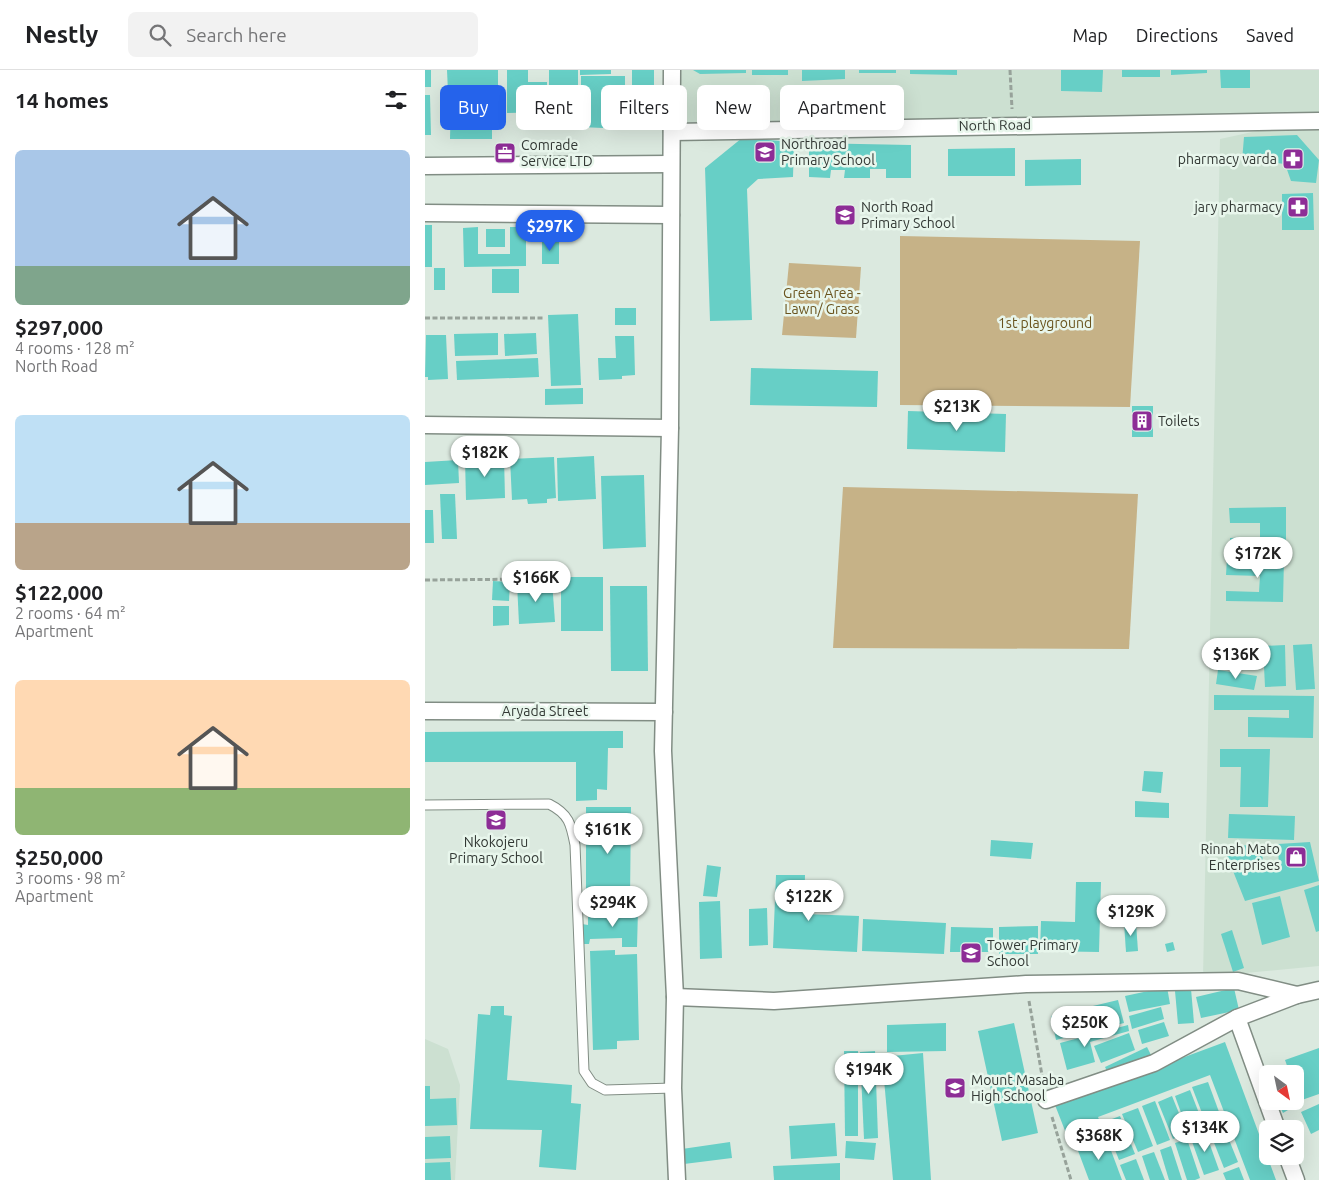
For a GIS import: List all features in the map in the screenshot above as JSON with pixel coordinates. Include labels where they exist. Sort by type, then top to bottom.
[{"type":"street","points":[[672,70],[670,428],[663,751],[675,996],[673,1088],[677,1180]]},
{"type":"street","name":"North Road","points":[[672,132],[1319,121]]},
{"type":"street","points":[[425,166],[671,164]]},
{"type":"street","points":[[425,213],[671,215]]},
{"type":"street","points":[[425,425],[670,428]]},
{"type":"street","name":"Aryada Street","points":[[425,711],[664,712]]},
{"type":"street","points":[[675,996],[774,1001],[1026,984],[1238,981],[1297,995]]},
{"type":"street","points":[[1047,1100],[1154,1063],[1237,1018],[1297,995],[1319,990]]},
{"type":"street","points":[[1237,1018],[1274,1120]]},
{"type":"street","points":[[1290,1165],[1296,1180]]},
{"type":"lane","points":[[425,805],[549,804],[563,811],[571,827],[575,845],[584,1071],[592,1083],[605,1090],[673,1088]]},
{"type":"path","points":[[1010,70],[1012,125]]},
{"type":"path","points":[[425,318],[543,318]]},
{"type":"path","points":[[425,580],[539,579]]},
{"type":"shaded area","points":[[674,70],[1319,70],[1319,966],[1203,977],[1220,139],[1299,122],[1012,125],[904,124],[904,85],[780,85],[780,123],[770,123],[770,85],[697,85],[697,122],[687,122],[687,85],[673,85]]},
{"type":"shaded area","points":[[425,1039],[448,1049],[460,1085],[455,1180],[425,1180]]},
{"type":"green space","name":"1st playground","points":[[900,236],[1140,241],[1130,407],[900,405]]},
{"type":"green space","name":"Green Area - Lawn/ Grass","points":[[789,263],[861,267],[856,338],[782,335]]},
{"type":"green space","points":[[843,487],[1138,494],[1129,649],[833,648]]},
{"type":"building","points":[[425,70],[431,70],[431,87],[425,87]]},
{"type":"building","points":[[447,70],[498,70],[498,85],[448,85]]},
{"type":"building","points":[[507,70],[528,70],[528,82],[547,82],[547,85],[516,85],[516,113],[507,113]]},
{"type":"building","points":[[549,70],[578,70],[578,85],[549,85]]},
{"type":"building","points":[[580,70],[611,70],[611,74],[580,75]]},
{"type":"building","points":[[632,70],[654,70],[654,85],[632,85]]},
{"type":"building","points":[[693,70],[746,70],[746,73],[700,74]]},
{"type":"building","points":[[752,70],[788,70],[788,75],[752,75]]},
{"type":"building","points":[[802,70],[845,70],[845,79],[802,81]]},
{"type":"building","points":[[859,70],[896,70],[896,73],[859,73]]},
{"type":"building","points":[[910,70],[957,70],[957,75],[910,74]]},
{"type":"building","points":[[1061,70],[1103,70],[1102,92],[1061,91]]},
{"type":"building","points":[[1122,70],[1160,70],[1160,77],[1122,77]]},
{"type":"building","points":[[1171,70],[1207,70],[1207,73],[1171,75]]},
{"type":"building","points":[[1220,70],[1250,70],[1250,88],[1221,88]]},
{"type":"building","points":[[581,76],[625,76],[625,85],[601,85],[601,128],[591,127],[591,85],[581,85]]},
{"type":"building","points":[[425,95],[430,95],[431,135],[425,135]]},
{"type":"building","points":[[450,130],[492,130],[492,139],[450,139]]},
{"type":"building","name":"pharmacy varda","points":[[1297,135],[1319,160],[1316,183],[1291,181],[1285,164],[1269,162],[1268,157],[1255,158],[1254,162],[1242,161],[1244,137]]},
{"type":"building","points":[[742,138],[794,142],[793,177],[758,179],[747,189],[752,320],[710,321],[705,168]]},
{"type":"building","points":[[809,143],[911,145],[911,178],[886,178],[886,169],[870,169],[870,178],[844,178],[845,170],[831,170],[830,178],[809,177]]},
{"type":"building","points":[[1015,148],[1015,176],[948,176],[948,149]]},
{"type":"building","points":[[1081,159],[1081,185],[1025,186],[1025,160]]},
{"type":"building","name":"jary pharmacy","points":[[1313,193],[1314,230],[1282,230],[1282,194]]},
{"type":"building","points":[[425,225],[432,225],[432,267],[425,267]]},
{"type":"building","points":[[478,227],[478,254],[510,254],[510,227],[526,227],[526,266],[464,267],[463,228]]},
{"type":"building","points":[[486,229],[505,229],[505,247],[486,247]]},
{"type":"building","points":[[542,241],[559,241],[559,264],[542,264]]},
{"type":"building","points":[[434,268],[445,268],[445,290],[434,290]]},
{"type":"building","points":[[492,269],[519,269],[519,293],[492,293]]},
{"type":"building","points":[[615,308],[636,308],[636,325],[615,325]]},
{"type":"building","points":[[578,314],[581,385],[551,386],[548,315]]},
{"type":"building","points":[[498,333],[498,355],[455,356],[454,334]]},
{"type":"building","points":[[536,333],[537,354],[505,356],[504,334]]},
{"type":"building","points":[[426,335],[446,335],[448,379],[428,380],[428,377],[425,377]]},
{"type":"building","points":[[615,336],[634,336],[635,375],[622,376],[622,379],[599,380],[598,358],[616,358]]},
{"type":"building","points":[[538,358],[539,377],[457,380],[456,361]]},
{"type":"building","points":[[751,368],[878,371],[877,407],[750,405]]},
{"type":"building","points":[[583,388],[583,404],[545,405],[545,389]]},
{"type":"building","name":"Toilets","points":[[1132,406],[1153,406],[1153,437],[1132,437]]},
{"type":"building","points":[[908,411],[1006,414],[1005,452],[907,449]]},
{"type":"building","points":[[594,456],[596,499],[558,501],[557,458]]},
{"type":"building","points":[[504,457],[505,498],[466,500],[465,458]]},
{"type":"building","points":[[554,457],[556,498],[547,499],[547,503],[528,504],[527,499],[512,500],[510,459]]},
{"type":"building","points":[[458,460],[459,483],[425,485],[425,462]]},
{"type":"building","points":[[644,475],[646,547],[603,549],[601,476]]},
{"type":"building","points":[[440,494],[455,494],[457,539],[442,539]]},
{"type":"building","points":[[1286,507],[1286,550],[1230,551],[1230,538],[1260,537],[1260,523],[1230,523],[1229,508]]},
{"type":"building","points":[[425,510],[433,510],[434,543],[425,543]]},
{"type":"building","points":[[1227,558],[1284,559],[1283,602],[1226,601],[1226,591],[1259,592],[1260,576],[1226,575]]},
{"type":"building","points":[[561,577],[603,577],[603,631],[561,631]]},
{"type":"building","points":[[493,581],[510,582],[509,601],[492,600]]},
{"type":"building","points":[[552,581],[555,622],[519,624],[517,583]]},
{"type":"building","points":[[610,586],[647,586],[648,671],[611,671]]},
{"type":"building","points":[[493,606],[509,606],[509,625],[493,626]]},
{"type":"building","points":[[1312,644],[1315,689],[1296,690],[1293,645]]},
{"type":"building","points":[[1285,645],[1286,686],[1265,687],[1263,646]]},
{"type":"building","points":[[1218,670],[1257,676],[1254,690],[1216,684]]},
{"type":"building","points":[[1214,695],[1314,696],[1313,738],[1248,737],[1248,717],[1289,718],[1289,710],[1214,710]]},
{"type":"building","points":[[623,731],[623,748],[608,748],[607,790],[597,789],[597,800],[576,801],[576,762],[425,762],[425,732]]},
{"type":"building","points":[[1220,749],[1270,749],[1268,807],[1240,807],[1241,767],[1220,767]]},
{"type":"building","points":[[1144,771],[1163,772],[1161,793],[1142,791]]},
{"type":"building","points":[[1135,801],[1169,803],[1169,818],[1135,817]]},
{"type":"building","points":[[586,807],[631,807],[630,898],[608,898],[608,907],[586,907]]},
{"type":"building","points":[[1229,814],[1295,816],[1294,840],[1228,838]]},
{"type":"building","points":[[991,840],[1033,843],[1031,859],[990,856]]},
{"type":"building","points":[[1310,842],[1319,881],[1245,901],[1223,846],[1262,845],[1263,869],[1279,869],[1278,844]]},
{"type":"building","points":[[707,865],[721,867],[717,897],[703,896]]},
{"type":"building","points":[[776,875],[805,875],[804,914],[859,916],[857,952],[773,948]]},
{"type":"building","points":[[1076,882],[1101,882],[1099,952],[1040,951],[1041,921],[1075,922]]},
{"type":"building","points":[[1319,885],[1319,931],[1316,932],[1304,890]]},
{"type":"building","points":[[1280,896],[1290,937],[1262,945],[1252,903]]},
{"type":"building","points":[[720,901],[722,958],[700,959],[699,902]]},
{"type":"building","points":[[767,908],[768,945],[749,946],[749,909]]},
{"type":"building","points":[[616,910],[638,910],[637,947],[622,947],[622,938],[590,939],[589,944],[581,944],[582,924],[588,925],[588,917],[616,917]]},
{"type":"building","points":[[863,919],[946,923],[944,954],[862,951]]},
{"type":"building","points":[[1124,923],[1136,923],[1138,951],[1126,952]]},
{"type":"building","points":[[1038,926],[1038,954],[999,954],[999,927]]},
{"type":"building","points":[[951,927],[993,928],[993,952],[950,952]]},
{"type":"building","points":[[1232,930],[1244,968],[1233,972],[1221,934]]},
{"type":"building","points":[[1173,942],[1175,950],[1167,952],[1165,944]]},
{"type":"building","points":[[615,950],[615,955],[637,954],[639,1040],[617,1041],[617,1049],[593,1050],[590,951]]},
{"type":"building","points":[[1167,987],[1170,1004],[1129,1012],[1125,996]]},
{"type":"building","points":[[1234,988],[1239,1010],[1201,1018],[1196,997]]},
{"type":"building","points":[[1191,989],[1194,1023],[1178,1024],[1175,991]]},
{"type":"building","points":[[1118,1000],[1124,1023],[1056,1040],[1051,1016]]},
{"type":"building","points":[[491,1006],[504,1006],[504,1015],[512,1016],[507,1080],[572,1085],[571,1103],[581,1104],[576,1170],[539,1167],[542,1130],[470,1129],[478,1014],[490,1015]]},
{"type":"building","points":[[1161,1007],[1164,1019],[1132,1029],[1129,1016]]},
{"type":"building","points":[[1164,1022],[1169,1036],[1142,1044],[1138,1030]]},
{"type":"building","points":[[946,1023],[946,1051],[887,1052],[887,1025]]},
{"type":"building","points":[[1014,1023],[1038,1133],[1002,1141],[978,1031]]},
{"type":"building","points":[[1128,1025],[1129,1031],[1090,1042],[1095,1062],[1067,1070],[1060,1043]]},
{"type":"building","points":[[1129,1033],[1135,1050],[1101,1063],[1094,1046]]},
{"type":"building","points":[[1225,1042],[1259,1134],[1259,1165],[1270,1165],[1276,1180],[1250,1180],[1210,1075],[1098,1117],[1104,1133],[1071,1146],[1055,1105]]},
{"type":"building","points":[[1147,1047],[1151,1055],[1109,1075],[1105,1067]]},
{"type":"building","points":[[1319,1048],[1319,1094],[1304,1099],[1304,1065],[1287,1065],[1285,1060]]},
{"type":"building","points":[[844,1051],[858,1051],[858,1136],[845,1136]]},
{"type":"building","points":[[875,1051],[878,1138],[864,1139],[860,1052]]},
{"type":"building","points":[[923,1053],[931,1180],[893,1180],[882,1057]]},
{"type":"building","points":[[1208,1082],[1222,1120],[1207,1126],[1192,1087]]},
{"type":"building","points":[[425,1086],[430,1086],[430,1099],[456,1098],[457,1125],[425,1126]]},
{"type":"building","points":[[1190,1090],[1204,1126],[1188,1132],[1175,1096]]},
{"type":"building","points":[[1172,1096],[1187,1133],[1173,1139],[1158,1102]]},
{"type":"building","points":[[1155,1101],[1170,1140],[1157,1145],[1142,1106]]},
{"type":"building","points":[[1319,1104],[1319,1130],[1311,1134],[1301,1112]]},
{"type":"building","points":[[1138,1108],[1153,1146],[1138,1152],[1122,1114]]},
{"type":"building","points":[[1120,1116],[1135,1154],[1119,1160],[1104,1122]]},
{"type":"building","points":[[835,1123],[837,1156],[791,1159],[789,1126]]},
{"type":"building","points":[[1223,1125],[1238,1162],[1224,1168],[1209,1130]]},
{"type":"building","points":[[1205,1131],[1219,1170],[1204,1175],[1190,1136]]},
{"type":"building","points":[[450,1136],[451,1158],[425,1159],[425,1137]]},
{"type":"building","points":[[1106,1137],[1122,1180],[1089,1180],[1077,1148]]},
{"type":"building","points":[[1187,1139],[1200,1178],[1195,1180],[1187,1180],[1175,1143]]},
{"type":"building","points":[[846,1141],[876,1143],[874,1160],[845,1158]]},
{"type":"building","points":[[730,1142],[732,1158],[684,1164],[682,1149]]},
{"type":"building","points":[[1171,1146],[1182,1180],[1169,1180],[1160,1150]]},
{"type":"building","points":[[1154,1152],[1165,1180],[1150,1180],[1142,1156]]},
{"type":"building","points":[[1136,1159],[1144,1180],[1126,1180],[1120,1165]]},
{"type":"building","points":[[450,1162],[451,1180],[425,1180],[425,1163]]},
{"type":"building","points":[[840,1163],[840,1180],[774,1180],[773,1166]]},
{"type":"building","points":[[1239,1167],[1244,1180],[1226,1180],[1223,1173]]},
{"type":"place","name":"Northroad Primary School","points":[[765,152]]},
{"type":"place","name":"Comrade Service LTD","points":[[505,153]]},
{"type":"place","name":"pharmacy varda","points":[[1293,159]]},
{"type":"place","name":"jary pharmacy","points":[[1298,207]]},
{"type":"place","name":"North Road Primary School","points":[[845,215]]},
{"type":"place","name":"Toilets","points":[[1142,421]]},
{"type":"place","name":"Nkokojeru Primary School","points":[[496,820]]},
{"type":"place","name":"Rinnah Mato Enterprises","points":[[1296,857]]},
{"type":"place","name":"Tower Primary School","points":[[971,953]]},
{"type":"place","name":"Mount Masaba High School","points":[[955,1088]]}]
